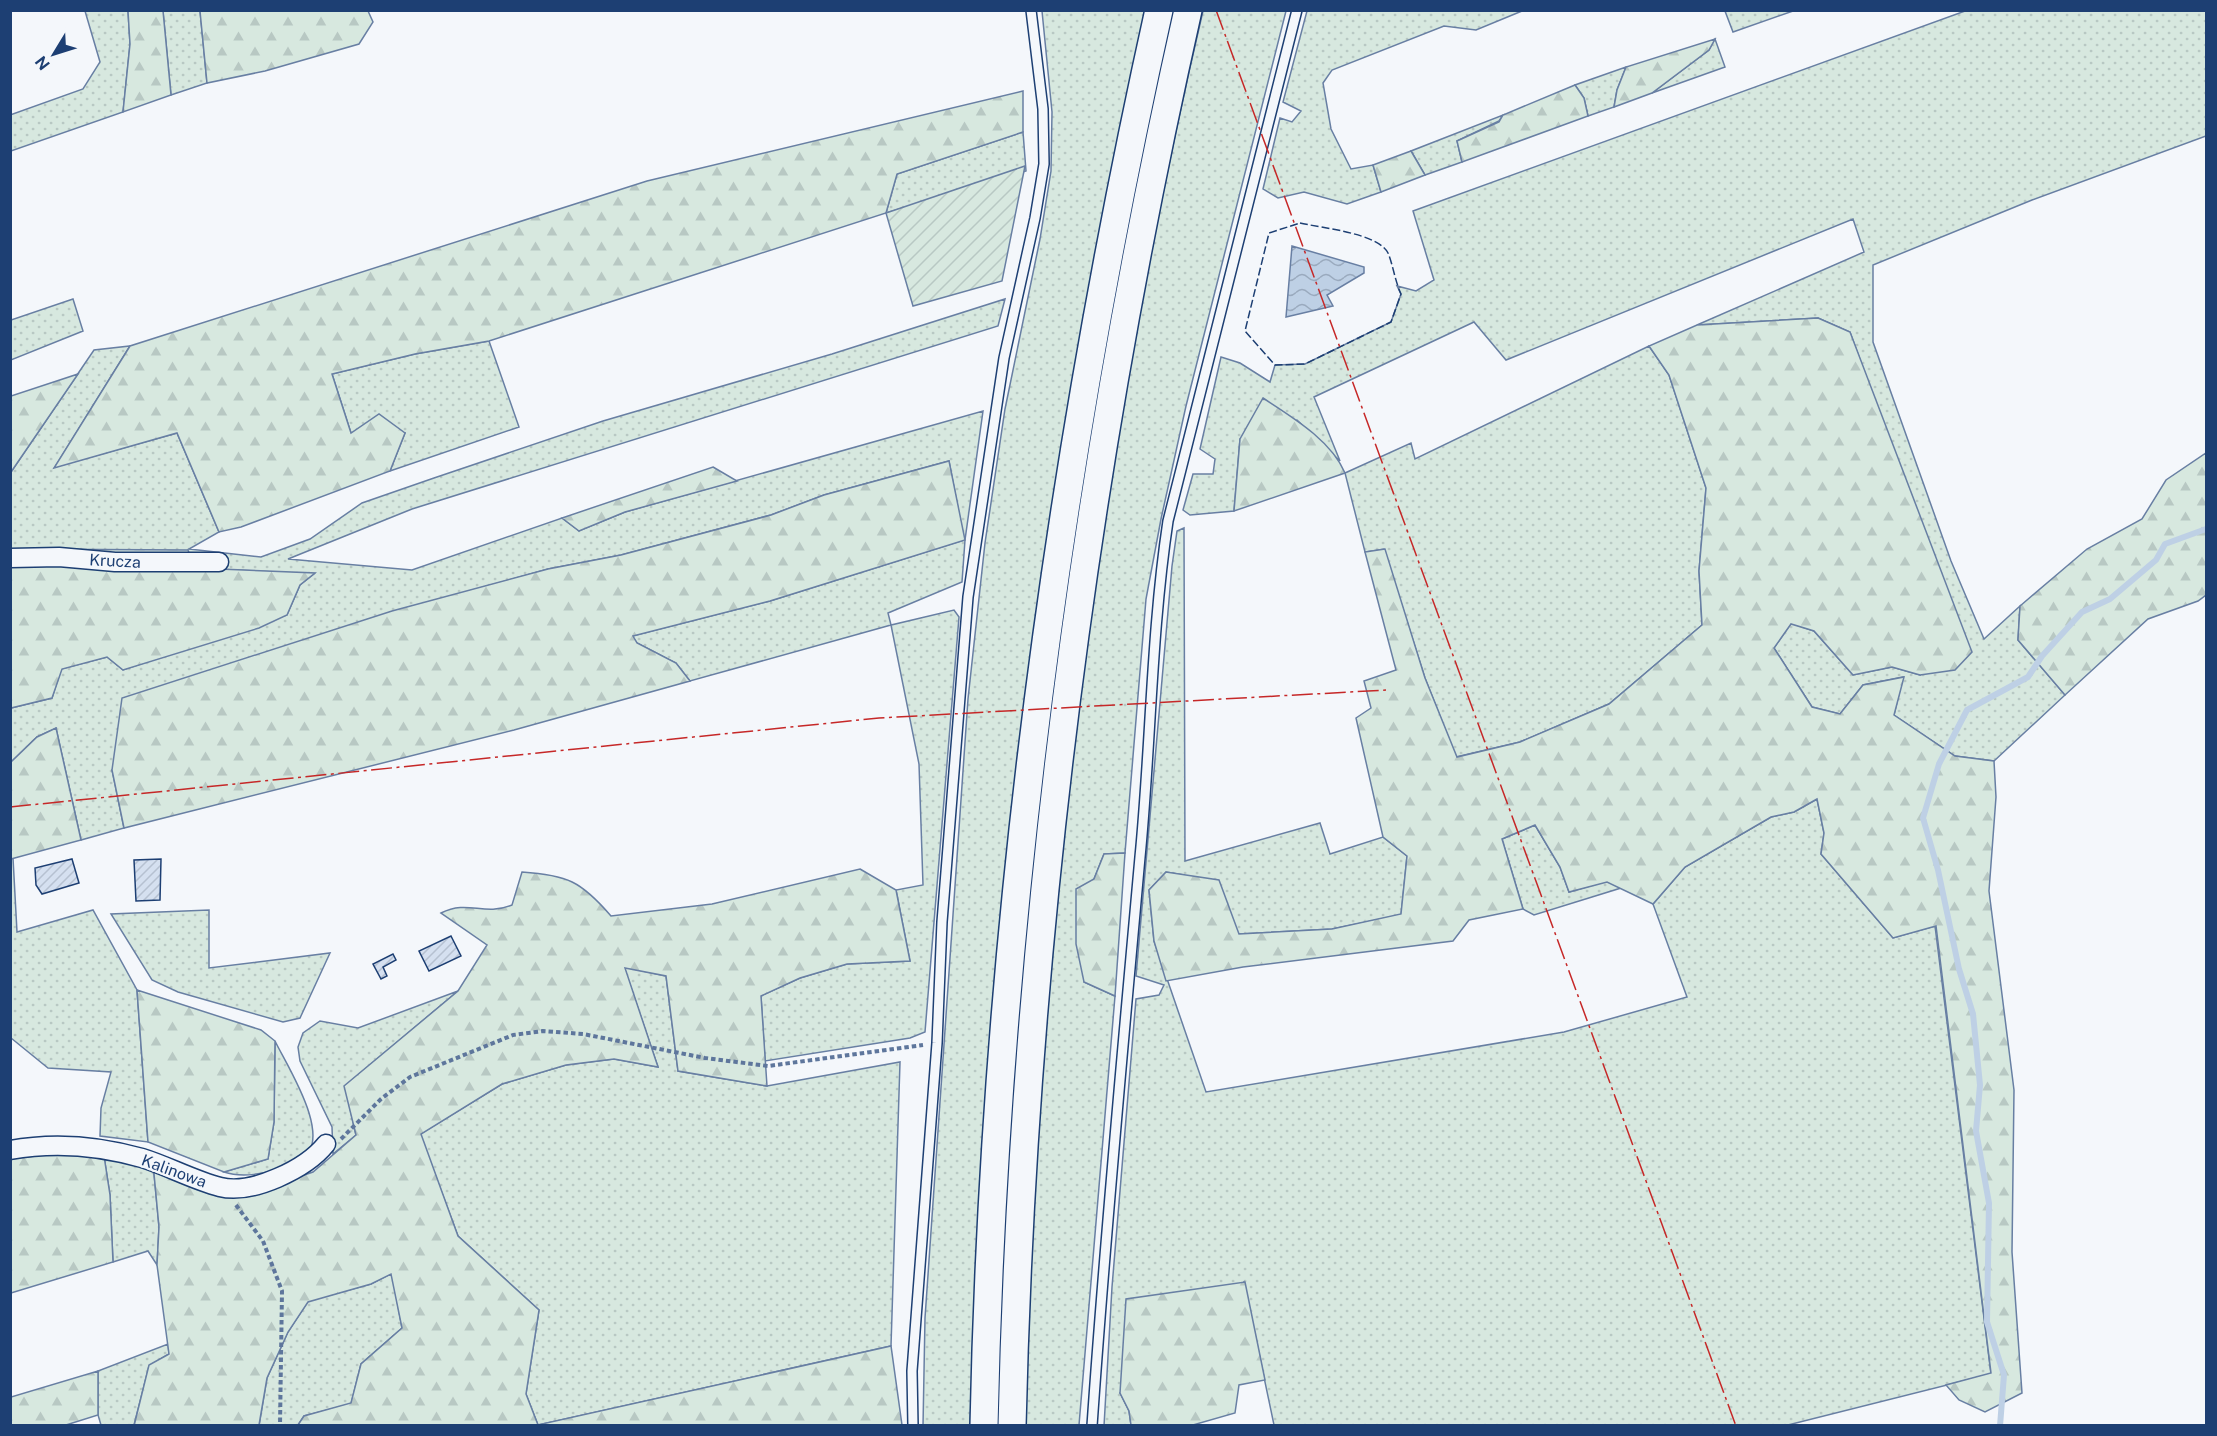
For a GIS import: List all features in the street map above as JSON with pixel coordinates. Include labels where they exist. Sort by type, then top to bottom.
[{"type":"main road","points":[[984,1425],[1000,1083],[1011,944],[1038,704],[1082,403],[1132,136],[1159,10]]},
{"type":"main road","points":[[1012,1425],[1018,1256],[1030,1054],[1064,718],[1108,412],[1148,199],[1188,10]]},
{"type":"street","name":"Krucza","points":[[10,558],[58,557],[115,562],[219,562]]},
{"type":"street","name":"Kalinowa","points":[[10,1150],[60,1145],[106,1150],[142,1158],[222,1187],[241,1187],[274,1178],[300,1167],[318,1155],[326,1144]]},
{"type":"lane","points":[[913,1425],[912,1371],[937,1043],[942,922],[968,597],[1004,358],[1035,218],[1044,164],[1043,109],[1031,10]]},
{"type":"lane","points":[[1092,1425],[1108,1205],[1140,855],[1157,596],[1168,521],[1297,10]]},
{"type":"path","points":[[326,1144],[341,1139],[381,1099],[410,1077],[513,1035],[543,1031],[583,1034],[705,1058],[768,1066],[937,1043]]},
{"type":"path","points":[[222,1187],[263,1241],[282,1291],[280,1425]]},
{"type":"green space","points":[[1307,10],[1522,11],[1476,30],[1444,26],[1332,70],[1323,83],[1331,129],[1351,169],[1373,165],[1381,192],[1347,204],[1304,192],[1278,198],[1263,189],[1280,118],[1292,122],[1301,111],[1283,102]]},
{"type":"green space","points":[[1725,10],[1793,11],[1733,32]]},
{"type":"green space","points":[[85,11],[128,11],[130,44],[123,112],[11,151],[10,115],[83,89],[100,62]]},
{"type":"green space","points":[[128,11],[163,11],[171,95],[123,112],[130,44]]},
{"type":"green space","points":[[163,11],[200,11],[207,83],[171,95]]},
{"type":"green space","points":[[200,11],[368,11],[373,22],[359,44],[265,71],[207,83]]},
{"type":"green space","points":[[1042,11],[1146,11],[1080,338],[1067,425],[982,1155],[970,1425],[923,1426],[925,1318],[968,699],[985,543],[1005,409],[1040,239],[1051,171],[1052,112]]},
{"type":"green space","points":[[1203,11],[1286,11],[1186,406],[1161,519],[1146,599],[1125,853],[1104,854],[1094,879],[1084,982],[1115,996],[1079,1425],[1024,1426],[1043,1069],[1058,891],[1078,714],[1102,537],[1131,360],[1165,185]]},
{"type":"green space","points":[[1965,11],[2206,11],[2206,136],[2032,200],[1873,265],[1873,342],[1951,561],[1984,639],[2020,606],[2018,640],[2065,695],[1994,761],[1955,756],[1894,715],[1903,677],[1863,685],[1840,714],[1812,707],[1774,648],[1791,623],[1814,631],[1853,675],[1892,667],[1920,675],[1886,431],[1850,332],[1818,318],[1697,325],[1864,252],[1853,219],[1506,360],[1474,322],[1314,397],[1340,461],[1297,420],[1240,439],[1234,511],[1190,515],[1183,510],[1193,474],[1213,474],[1215,459],[1200,449],[1221,357],[1240,363],[1270,382],[1275,365],[1305,364],[1391,322],[1401,294],[1397,286],[1416,291],[1434,280],[1413,211]]},
{"type":"green space","points":[[1715,39],[1725,67],[1652,93],[1709,50]]},
{"type":"green space","points":[[1715,39],[1709,50],[1652,93],[1614,107],[1617,90],[1626,67]]},
{"type":"green space","points":[[1626,67],[1617,90],[1614,107],[1588,116],[1584,98],[1575,85]]},
{"type":"green space","points":[[1575,85],[1584,98],[1588,116],[1462,162],[1457,141],[1499,122],[1503,115]]},
{"type":"green space","points":[[1023,91],[1023,132],[897,174],[886,213],[489,341],[415,354],[332,374],[351,433],[379,414],[405,433],[390,471],[241,527],[219,532],[177,433],[54,468],[130,346],[647,181]]},
{"type":"green space","points":[[1503,115],[1499,121],[1457,141],[1462,162],[1425,175],[1411,151]]},
{"type":"green space","points":[[1023,132],[1026,171],[886,213],[897,174]]},
{"type":"green space","points":[[1411,151],[1425,175],[1381,192],[1373,165]]},
{"type":"green space","points":[[1025,166],[1002,281],[913,306],[886,213]]},
{"type":"green space","points":[[73,299],[83,331],[11,360],[11,320]]},
{"type":"green space","points":[[1005,299],[998,326],[412,509],[288,559],[412,570],[562,518],[579,531],[625,512],[983,411],[965,540],[962,582],[888,613],[891,625],[690,681],[676,663],[637,643],[632,636],[770,601],[964,540],[949,461],[824,495],[771,515],[621,555],[548,569],[466,592],[112,770],[124,828],[81,840],[56,728],[37,737],[11,762],[11,708],[52,698],[61,669],[107,657],[123,670],[287,615],[300,585],[314,574],[194,568],[11,549],[11,472],[94,350],[130,346],[55,467],[177,433],[219,532],[189,549],[261,557],[310,539],[362,503],[434,478],[603,421],[832,354]]},
{"type":"green space","points":[[1818,318],[1850,332],[1972,652],[1955,670],[1920,675],[1892,667],[1853,675],[1814,631],[1791,624],[1774,648],[1812,707],[1840,714],[1863,685],[1904,677],[1894,715],[1955,756],[1994,761],[1996,797],[1989,891],[2014,1090],[2012,1252],[2022,1393],[1985,1412],[1959,1400],[1946,1385],[1991,1373],[1936,926],[1893,938],[1821,854],[1824,833],[1817,799],[1794,812],[1771,817],[1685,867],[1653,904],[1607,882],[1569,892],[1560,867],[1535,825],[1502,839],[1523,909],[1469,920],[1453,941],[1243,967],[1166,981],[1154,941],[1149,890],[1166,872],[1219,880],[1239,934],[1332,929],[1401,914],[1407,856],[1383,837],[1356,718],[1371,708],[1364,681],[1396,670],[1365,552],[1385,549],[1425,678],[1457,757],[1520,742],[1609,704],[1702,625],[1699,571],[1706,488],[1669,375],[1649,346],[1697,325]]},
{"type":"green space","points":[[489,341],[519,427],[390,471],[405,433],[351,433],[332,374],[415,354]]},
{"type":"green space","points":[[1649,346],[1669,375],[1706,488],[1699,571],[1702,625],[1609,704],[1520,742],[1456,757],[1425,678],[1384,549],[1365,552],[1345,473],[1411,443],[1415,459]]},
{"type":"green space","points":[[78,374],[11,472],[11,396]]},
{"type":"green space","points":[[1263,398],[1298,421],[1321,440],[1339,461],[1345,473],[1234,511],[1240,439]]},
{"type":"green space","points":[[2206,453],[2206,595],[2198,601],[2148,619],[2065,695],[2018,640],[2020,606],[2087,549],[2142,519],[2166,480]]},
{"type":"green space","points":[[949,461],[965,540],[770,601],[633,636],[637,643],[676,663],[690,681],[514,730],[124,828],[112,770],[122,698],[392,611],[548,569],[621,555],[771,515],[824,495]]},
{"type":"green space","points":[[713,467],[737,481],[625,512],[579,531],[562,518]]},
{"type":"green space","points":[[1184,528],[1185,861],[1320,823],[1330,854],[1383,837],[1407,856],[1401,915],[1332,929],[1239,934],[1184,875],[1166,872],[1149,890],[1154,941],[1206,1092],[1564,1032],[1687,997],[1653,904],[1685,867],[1771,817],[1794,812],[1817,799],[1824,833],[1821,854],[1893,938],[1935,926],[1991,1374],[1788,1425],[1274,1425],[1244,1282],[1120,1393],[1129,1411],[1131,1425],[1104,1426],[1112,1287],[1136,999],[1159,995],[1164,985],[1136,976],[1172,566],[1177,531]]},
{"type":"green space","points":[[10,549],[188,550],[194,568],[315,573],[300,585],[287,615],[259,628],[123,670],[107,657],[62,669],[52,698],[11,708]]},
{"type":"green space","points":[[954,610],[959,617],[925,1032],[910,1038],[765,1061],[761,996],[800,978],[847,964],[910,961],[896,890],[923,885],[919,764],[891,625]]},
{"type":"green space","points":[[56,728],[81,840],[11,859],[11,762],[37,737]]},
{"type":"green space","points":[[1535,825],[1560,867],[1569,892],[1607,881],[1621,888],[1534,915],[1523,909],[1502,839]]},
{"type":"green space","points":[[1125,853],[1115,996],[1084,982],[1076,944],[1076,889],[1094,879],[1104,854]]},
{"type":"green space","points":[[13,858],[17,932],[93,910],[137,990],[148,1142],[100,1136],[101,1108],[111,1072],[48,1068],[11,1038],[10,859]]},
{"type":"green space","points":[[860,869],[896,890],[910,961],[847,964],[800,978],[761,996],[767,1086],[678,1071],[666,976],[625,968],[658,1067],[614,1059],[566,1065],[502,1084],[421,1134],[458,1236],[539,1310],[526,1394],[538,1425],[298,1425],[304,1416],[351,1403],[361,1364],[402,1328],[391,1274],[371,1284],[308,1302],[288,1332],[267,1378],[259,1425],[134,1426],[149,1365],[169,1354],[157,1265],[159,1227],[153,1163],[263,1189],[313,1172],[356,1135],[344,1086],[458,991],[487,945],[441,913],[468,907],[493,909],[512,905],[522,872],[551,875],[572,882],[582,887],[611,916],[712,904]]},
{"type":"green space","points":[[209,910],[209,968],[330,953],[300,1018],[283,1022],[178,992],[152,980],[111,914]]},
{"type":"green space","points":[[624,967],[666,976],[678,1071],[767,1086],[900,1062],[891,1346],[538,1425],[526,1394],[539,1310],[458,1236],[420,1134],[502,1084],[566,1065],[614,1059],[658,1067]]},
{"type":"green space","points":[[137,990],[261,1030],[275,1041],[274,1122],[268,1159],[224,1172],[148,1142]]},
{"type":"green space","points":[[458,991],[345,1086],[356,1135],[333,1154],[332,1127],[300,1061],[298,1047],[303,1033],[320,1021],[358,1028]]},
{"type":"green space","points":[[275,1041],[297,1084],[311,1120],[313,1136],[310,1150],[301,1160],[269,1172],[246,1175],[224,1172],[268,1159],[274,1122]]},
{"type":"green space","points":[[92,1149],[104,1156],[110,1195],[113,1262],[11,1293],[10,1159]]},
{"type":"green space","points":[[104,1156],[153,1163],[159,1227],[157,1265],[148,1251],[113,1262],[110,1195]]},
{"type":"green space","points":[[392,1273],[402,1328],[361,1364],[351,1404],[304,1416],[298,1425],[259,1426],[267,1378],[288,1332],[308,1301],[371,1284]]},
{"type":"green space","points":[[1245,1282],[1265,1380],[1239,1385],[1235,1413],[1193,1425],[1131,1425],[1129,1411],[1120,1393],[1126,1299]]},
{"type":"green space","points":[[168,1344],[169,1354],[149,1366],[134,1425],[101,1425],[98,1415],[98,1371]]},
{"type":"green space","points":[[891,1346],[902,1425],[538,1425]]},
{"type":"green space","points":[[98,1371],[98,1415],[66,1425],[11,1425],[11,1397]]},
{"type":"water","points":[[1292,246],[1364,267],[1364,273],[1327,295],[1333,306],[1286,317]]},
{"type":"building","points":[[72,859],[79,883],[42,894],[36,885],[35,868]]},
{"type":"building","points":[[161,859],[160,900],[136,901],[134,860]]},
{"type":"building","points":[[451,936],[461,956],[429,971],[419,951]]},
{"type":"building","points":[[393,954],[396,960],[383,967],[387,976],[381,979],[373,964]]},
{"type":"waterway","points":[[2000,1426],[2004,1375],[1987,1322],[1989,1203],[1976,1131],[1980,1085],[1973,1014],[1959,969],[1938,870],[1923,818],[1939,764],[1967,710],[2028,677],[2042,656],[2082,612],[2110,599],[2156,560],[2165,544],[2206,529]]},
{"type":"fence","points":[[1300,223],[1361,236],[1382,246],[1388,253],[1401,294],[1391,322],[1305,364],[1275,365],[1245,331],[1269,233],[1300,223]]},
{"type":"power","points":[[1216,10],[1736,1426]]},
{"type":"power","points":[[10,807],[879,718],[1386,690]]}]
